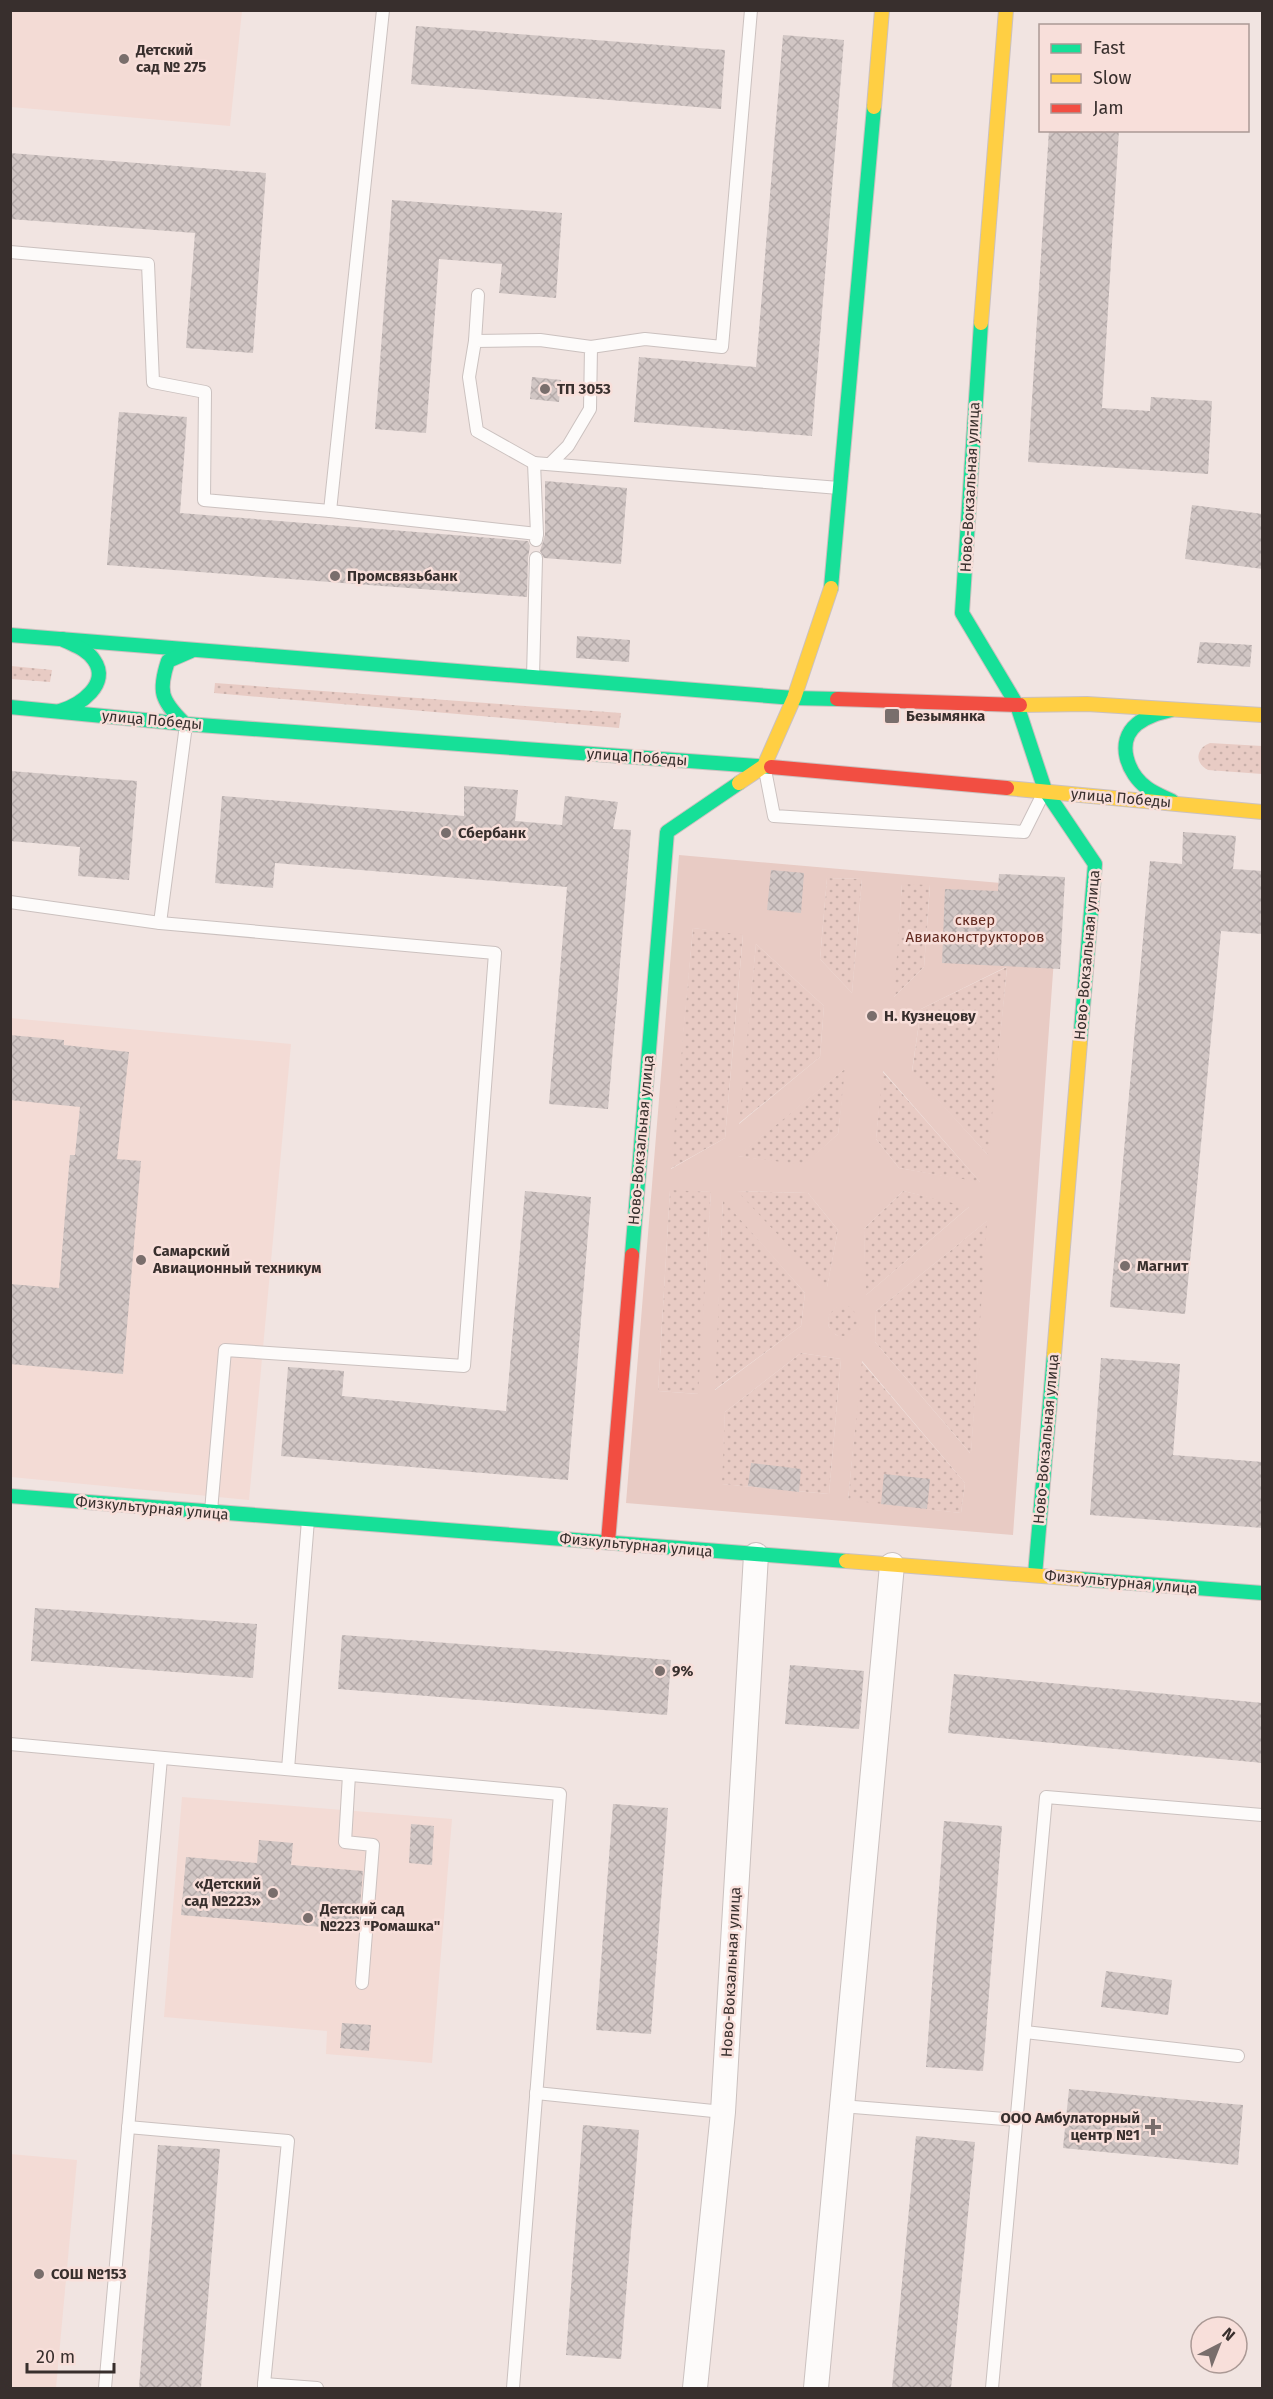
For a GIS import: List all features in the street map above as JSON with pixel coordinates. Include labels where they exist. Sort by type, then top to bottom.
[{"type":"main road","name":"Ново-Вокзальная улица","points":[[1006,10],[976,384],[962,613],[1017,705],[1045,790],[1095,864],[1035,1575]]},
{"type":"main road","points":[[764,766],[794,698],[831,592],[882,11]]},
{"type":"main road","points":[[10,635],[794,698],[1017,705],[1087,704],[1263,716]]},
{"type":"main road","points":[[60,711],[81,703],[92,692],[99,675],[95,661],[81,649],[62,639]]},
{"type":"main road","points":[[185,723],[165,704],[160,681],[168,661],[191,651]]},
{"type":"main road","name":"улица Победы","points":[[10,707],[185,723],[764,766],[1045,790],[1263,812]]},
{"type":"main road","points":[[1173,709],[1149,717],[1133,728],[1125,747],[1129,769],[1146,787],[1174,802]]},
{"type":"main road","name":"Ново-Вокзальная улица","points":[[608,1542],[667,832],[764,766]]},
{"type":"main road","name":"Физкультурная улица","points":[[10,1496],[1263,1593]]},
{"type":"street","name":"Ново-Вокзальная улица","points":[[695,2388],[723,2112],[756,1555]]},
{"type":"street","points":[[816,2388],[892,1565]]},
{"type":"lane","points":[[330,511],[383,10]]},
{"type":"lane","points":[[475,341],[540,340],[591,347],[645,339],[722,347],[751,10]]},
{"type":"lane","points":[[867,10],[882,11]]},
{"type":"lane","points":[[10,252],[148,264],[153,382],[205,392],[204,500],[330,511],[536,537],[534,463]]},
{"type":"lane","points":[[478,295],[475,341],[469,378],[477,431],[534,463],[841,488]]},
{"type":"lane","points":[[550,464],[568,446],[590,409],[591,347]]},
{"type":"lane","points":[[532,678],[536,558]]},
{"type":"lane","points":[[160,923],[185,723]]},
{"type":"lane","points":[[764,766],[774,816],[1023,832],[1045,790]]},
{"type":"lane","points":[[10,902],[160,923],[495,952],[464,1366],[225,1350],[211,1513]]},
{"type":"lane","points":[[288,1769],[308,1520]]},
{"type":"lane","points":[[10,1744],[560,1794],[513,2388]]},
{"type":"lane","points":[[105,2388],[161,1758]]},
{"type":"lane","points":[[349,1775],[345,1842],[374,1845],[362,1983]]},
{"type":"lane","points":[[993,2388],[1046,1797],[1263,1815]]},
{"type":"lane","points":[[1025,2032],[1238,2056]]},
{"type":"lane","points":[[536,2093],[723,2112]]},
{"type":"lane","points":[[841,2106],[1017,2120]]},
{"type":"lane","points":[[128,2127],[288,2141],[264,2386],[317,2388]]},
{"type":"shaded area","name":"Детский сад № 275","points":[[10,11],[242,11],[230,126],[11,107]]},
{"type":"shaded area","name":"Самарский Авиационный техникум","points":[[10,1018],[291,1044],[249,1500],[11,1477]]},
{"type":"shaded area","name":"Детский сад №223 \"Ромашка\"","points":[[182,1797],[452,1819],[432,2063],[326,2054],[327,2031],[164,2017]]},
{"type":"shaded area","name":"СОШ №153","points":[[10,2154],[77,2160],[56,2388],[11,2388]]},
{"type":"green space","points":[[11,666],[52,670],[50,682],[11,679]]},
{"type":"green space","points":[[215,683],[621,713],[619,728],[214,693]]},
{"type":"green space","points":[[1210,743],[1262,746],[1262,774],[1208,770],[1200,764],[1199,756],[1202,748]]},
{"type":"green space","name":"сквер Авиаконструкторов","points":[[679,855],[1059,888],[1013,1535],[626,1503]],"holes":[[[827,878],[862,879],[852,993],[820,959]],[[902,884],[930,885],[924,967],[894,997]],[[693,928],[743,935],[725,1138],[671,1169]],[[756,944],[824,1006],[820,1057],[739,1124]],[[1006,967],[988,1155],[912,1071],[921,1009]],[[845,1069],[838,1134],[803,1165],[738,1156]],[[883,1071],[980,1182],[899,1168],[876,1139]],[[670,1190],[711,1192],[698,1394],[658,1391]],[[737,1191],[808,1193],[838,1230],[827,1287]],[[903,1191],[969,1207],[866,1295],[864,1229]],[[723,1200],[805,1293],[801,1326],[715,1390]],[[987,1221],[970,1453],[875,1342],[876,1311]],[[840,1306],[849,1306],[859,1317],[858,1327],[854,1333],[846,1336],[836,1335],[829,1327],[828,1320],[832,1312]],[[801,1353],[841,1359],[829,1494],[722,1484],[725,1412]],[[862,1361],[965,1483],[961,1513],[848,1500]]]},
{"type":"green space","points":[[827,878],[862,879],[852,993],[820,959]]},
{"type":"green space","points":[[902,884],[930,884],[924,967],[893,998]]},
{"type":"green space","points":[[693,928],[743,934],[725,1138],[670,1169]]},
{"type":"green space","points":[[756,944],[824,1006],[820,1057],[738,1124]]},
{"type":"green space","points":[[1007,967],[989,1156],[912,1072],[921,1009]]},
{"type":"green space","points":[[846,1068],[838,1134],[803,1166],[737,1156]]},
{"type":"green space","points":[[882,1071],[981,1183],[899,1168],[876,1139]]},
{"type":"green space","points":[[670,1189],[711,1192],[699,1394],[658,1391]]},
{"type":"green space","points":[[736,1191],[808,1193],[838,1230],[827,1288]]},
{"type":"green space","points":[[903,1191],[970,1206],[865,1296],[864,1229]]},
{"type":"green space","points":[[723,1199],[805,1293],[801,1326],[714,1390]]},
{"type":"green space","points":[[988,1220],[971,1454],[875,1342],[876,1311]]},
{"type":"green space","points":[[844,1305],[855,1310],[860,1321],[855,1332],[844,1337],[833,1332],[828,1321],[833,1310]]},
{"type":"green space","points":[[801,1353],[841,1359],[829,1494],[721,1484],[725,1412]]},
{"type":"green space","points":[[861,1361],[965,1483],[961,1513],[848,1501]]},
{"type":"building","points":[[416,26],[725,50],[721,109],[411,84]]},
{"type":"building","points":[[783,35],[844,40],[812,436],[634,422],[639,357],[756,367]]},
{"type":"building","points":[[1049,132],[1119,132],[1102,408],[1150,411],[1151,397],[1212,401],[1208,474],[1028,462]]},
{"type":"building","points":[[10,153],[266,173],[253,353],[186,348],[195,233],[10,219]]},
{"type":"building","points":[[392,200],[562,213],[556,298],[499,293],[502,264],[439,259],[426,433],[375,429]]},
{"type":"building","name":"ТП 3053","points":[[532,377],[561,380],[559,402],[530,399]]},
{"type":"building","points":[[119,412],[187,417],[180,513],[528,541],[530,546],[527,597],[107,565]]},
{"type":"building","points":[[545,481],[627,488],[621,564],[544,558],[540,551],[545,535]]},
{"type":"building","points":[[1192,505],[1263,514],[1263,569],[1185,559]]},
{"type":"building","points":[[577,636],[630,640],[629,662],[576,658]]},
{"type":"building","points":[[1200,642],[1252,645],[1250,667],[1197,663]]},
{"type":"building","points":[[10,771],[137,781],[129,880],[78,876],[80,847],[10,841]]},
{"type":"building","points":[[464,786],[518,790],[515,821],[562,825],[565,796],[618,802],[613,829],[631,830],[608,1109],[549,1104],[567,887],[275,863],[273,888],[215,883],[222,796],[464,816]]},
{"type":"building","points":[[1183,832],[1236,836],[1233,869],[1263,871],[1263,934],[1221,931],[1185,1314],[1110,1307],[1150,861],[1182,864]]},
{"type":"building","points":[[771,870],[804,873],[801,913],[767,910]]},
{"type":"building","points":[[999,874],[1065,877],[1060,969],[942,963],[945,889],[998,891]]},
{"type":"building","points":[[10,1035],[64,1040],[64,1045],[129,1052],[117,1159],[141,1161],[123,1374],[10,1364],[10,1284],[59,1288],[70,1155],[75,1155],[80,1107],[10,1100]]},
{"type":"building","points":[[525,1191],[591,1197],[568,1480],[281,1456],[288,1367],[344,1371],[342,1396],[506,1411]]},
{"type":"building","points":[[1101,1358],[1180,1364],[1173,1455],[1263,1462],[1263,1528],[1090,1515]]},
{"type":"building","points":[[751,1463],[801,1469],[799,1492],[748,1486]]},
{"type":"building","points":[[884,1474],[930,1479],[927,1509],[881,1504]]},
{"type":"building","points":[[35,1608],[257,1624],[253,1678],[31,1661]]},
{"type":"building","points":[[342,1635],[671,1660],[667,1715],[338,1689]]},
{"type":"building","points":[[790,1665],[864,1671],[859,1729],[785,1724]]},
{"type":"building","points":[[954,1674],[1263,1703],[1263,1763],[948,1733]]},
{"type":"building","points":[[613,1804],[668,1808],[651,2034],[596,2030]]},
{"type":"building","points":[[944,1821],[1002,1826],[983,2071],[926,2067]]},
{"type":"building","points":[[411,1824],[434,1826],[432,1865],[409,1863]]},
{"type":"building","name":"«Детский сад №223»","points":[[259,1840],[293,1843],[291,1865],[363,1871],[358,1930],[181,1915],[186,1857],[257,1863]]},
{"type":"building","points":[[1106,1971],[1172,1980],[1168,2015],[1101,2007]]},
{"type":"building","points":[[342,2023],[371,2025],[369,2051],[340,2048]]},
{"type":"building","name":"ООО Амбулаторный центр №1","points":[[1069,2089],[1243,2105],[1238,2165],[1063,2148]]},
{"type":"building","points":[[583,2125],[639,2130],[621,2359],[566,2355]]},
{"type":"building","points":[[916,2136],[975,2142],[951,2388],[892,2388]]},
{"type":"building","points":[[158,2145],[220,2149],[201,2388],[139,2388]]},
{"type":"traffic: fast","points":[[831,588],[874,107]]},
{"type":"traffic: fast","points":[[981,323],[962,613],[1017,705],[1045,790],[1095,864],[1080,1042]]},
{"type":"traffic: fast","points":[[10,635],[794,698],[837,699]]},
{"type":"traffic: fast","points":[[60,711],[84,699],[96,685],[99,677],[98,669],[91,656],[62,639]]},
{"type":"traffic: fast","points":[[183,722],[166,701],[163,680],[168,661],[191,651]]},
{"type":"traffic: fast","points":[[10,707],[186,724],[771,767]]},
{"type":"traffic: fast","points":[[1171,710],[1149,717],[1137,724],[1130,731],[1125,748],[1130,766],[1140,782],[1153,792],[1172,801]]},
{"type":"traffic: fast","points":[[632,1255],[667,832],[739,783]]},
{"type":"traffic: fast","points":[[1035,1575],[1054,1355]]},
{"type":"traffic: fast","points":[[10,1496],[846,1561]]},
{"type":"traffic: fast","points":[[1080,1579],[1262,1593]]},
{"type":"traffic: slow","points":[[874,107],[882,10]]},
{"type":"traffic: slow","points":[[981,323],[1006,10]]},
{"type":"traffic: slow","points":[[739,783],[764,766],[794,698],[831,588]]},
{"type":"traffic: slow","points":[[1020,705],[1087,704],[1262,715]]},
{"type":"traffic: slow","points":[[1007,788],[1262,812]]},
{"type":"traffic: slow","points":[[1054,1355],[1080,1042]]},
{"type":"traffic: slow","points":[[846,1561],[1080,1579]]},
{"type":"traffic: jam","points":[[837,699],[1020,705]]},
{"type":"traffic: jam","points":[[771,767],[1007,788]]},
{"type":"traffic: jam","points":[[608,1542],[632,1255]]},
{"type":"place","name":"Детский сад № 275","points":[[124,59]]},
{"type":"place","name":"ТП 3053","points":[[545,389]]},
{"type":"place","name":"Промсвязьбанк","points":[[335,576]]},
{"type":"place","name":"Безымянка","points":[[892,716]]},
{"type":"place","name":"Сбербанк","points":[[446,833]]},
{"type":"place","name":"Н. Кузнецову","points":[[872,1016]]},
{"type":"place","name":"Самарский Авиационный техникум","points":[[141,1260]]},
{"type":"place","name":"Магнит","points":[[1125,1266]]},
{"type":"place","name":"9%","points":[[660,1671]]},
{"type":"place","name":"«Детский сад №223»","points":[[273,1893]]},
{"type":"place","name":"Детский сад №223 \"Ромашка\"","points":[[308,1918]]},
{"type":"place","name":"ООО Амбулаторный центр №1","points":[[1153,2127]]},
{"type":"place","name":"СОШ №153","points":[[39,2274]]}]
